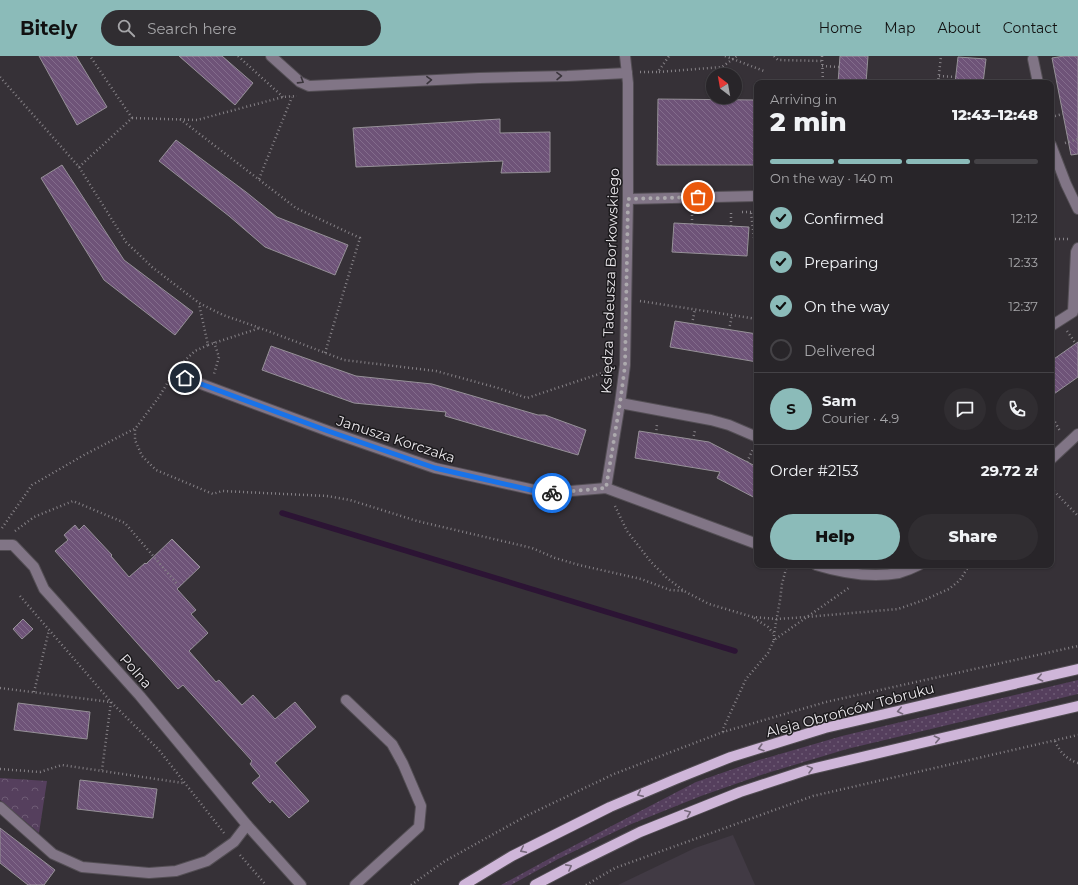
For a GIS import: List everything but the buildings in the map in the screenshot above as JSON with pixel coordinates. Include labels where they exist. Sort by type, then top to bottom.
[{"type":"main road","name":"Aleja Obrońców Tobruku","points":[[464,885],[512,856],[610,807],[676,778],[731,757],[825,728],[1078,669]]},
{"type":"main road","points":[[535,885],[640,832],[733,795],[800,772],[1078,706]]},
{"type":"street","points":[[271,56],[300,82],[309,86],[627,73]]},
{"type":"street","name":"Księdza Tadeusza Borkowskiego","points":[[606,488],[625,366],[628,199],[627,73],[625,56]]},
{"type":"street","points":[[1033,59],[1037,80]]},
{"type":"street","points":[[1054,153],[1066,184],[1078,209]]},
{"type":"street","points":[[628,199],[754,196]]},
{"type":"street","points":[[1054,324],[1073,312],[1076,252],[1078,248]]},
{"type":"street","name":"Janusza Korczaka","points":[[185,378],[320,429],[435,468],[548,494],[606,488]]},
{"type":"street","points":[[620,403],[711,420],[729,425],[754,441]]},
{"type":"street","points":[[1054,456],[1078,434]]},
{"type":"street","points":[[606,488],[754,543]]},
{"type":"street","name":"Polna","points":[[0,545],[13,545],[34,567],[44,589],[140,696],[247,825],[301,885]]},
{"type":"street","points":[[826,568],[837,571],[868,574],[887,574],[911,568]]},
{"type":"street","points":[[346,700],[392,744],[403,764],[421,806],[419,828],[355,885]]},
{"type":"street","points":[[0,807],[53,854],[82,867],[149,873],[176,871],[207,861],[220,847],[232,844],[247,825]]},
{"type":"path","points":[[79,167],[132,118],[90,56]]},
{"type":"path","points":[[238,56],[283,97]]},
{"type":"path","points":[[658,72],[669,56]]},
{"type":"path","points":[[726,56],[764,71]]},
{"type":"path","points":[[639,77],[639,72],[722,67],[737,56]]},
{"type":"path","points":[[774,56],[778,60],[822,61]]},
{"type":"path","points":[[822,56],[823,80]]},
{"type":"path","points":[[938,80],[941,56]]},
{"type":"path","points":[[822,66],[839,67]]},
{"type":"path","points":[[939,76],[956,77]]},
{"type":"path","points":[[0,77],[79,167],[126,242],[152,267],[199,304],[223,315],[344,360],[436,372],[498,388],[527,398],[625,366]]},
{"type":"path","points":[[259,179],[292,97]]},
{"type":"path","points":[[1054,116],[1063,114]]},
{"type":"path","points":[[179,119],[296,208],[360,238],[325,353]]},
{"type":"path","points":[[1064,143],[1078,139]]},
{"type":"path","points":[[692,210],[692,224]]},
{"type":"path","points":[[731,226],[732,212]]},
{"type":"path","points":[[751,213],[754,238]]},
{"type":"path","points":[[638,301],[754,319]]},
{"type":"path","points":[[199,304],[208,345]]},
{"type":"path","points":[[692,324],[695,309]]},
{"type":"path","points":[[729,330],[732,315]]},
{"type":"path","points":[[181,365],[195,351],[214,342],[260,328]]},
{"type":"path","points":[[1066,329],[1076,344]]},
{"type":"path","points":[[214,342],[219,357],[216,369]]},
{"type":"path","points":[[2,528],[32,485],[84,454],[135,429],[160,397],[176,371]]},
{"type":"path","points":[[656,434],[658,419]]},
{"type":"path","points":[[1054,420],[1057,425]]},
{"type":"path","points":[[135,429],[135,440],[142,456],[156,470],[213,494],[222,492],[327,496],[350,500],[417,521],[532,548],[555,558],[641,579],[670,590],[684,591]]},
{"type":"path","points":[[747,462],[754,446]]},
{"type":"path","points":[[606,488],[626,531],[651,562],[667,578],[684,591],[709,604],[753,617],[777,619],[806,618],[898,608],[950,589],[960,580],[968,568]]},
{"type":"path","points":[[1054,491],[1078,516]]},
{"type":"path","points":[[11,534],[34,517],[73,501],[124,523],[177,584]]},
{"type":"path","points":[[723,732],[722,729],[746,679],[768,653],[774,640],[782,584],[786,568]]},
{"type":"path","points":[[774,640],[868,574]]},
{"type":"path","points":[[20,596],[111,702],[159,750],[266,885]]},
{"type":"path","points":[[753,617],[768,627],[774,634]]},
{"type":"path","points":[[34,692],[49,630]]},
{"type":"path","points":[[0,688],[111,702]]},
{"type":"path","points":[[102,770],[111,702]]},
{"type":"path","points":[[586,885],[615,868],[813,796],[1078,735]]},
{"type":"path","points":[[1055,741],[1059,750],[1065,757],[1078,762]]},
{"type":"path","points":[[0,769],[40,772],[62,765],[184,783]]},
{"type":"shaded area","points":[[733,835],[755,885],[618,885],[695,848]]},
{"type":"green space","points":[[1078,680],[1078,694],[847,749],[764,774],[701,796],[629,825],[558,859],[511,885],[501,885],[696,782],[759,760],[842,736]]},
{"type":"green space","points":[[0,778],[47,781],[39,833],[0,800]]},
{"type":"waterway","points":[[282,513],[735,651]]},
{"type":"way so far","points":[[552,493],[606,488],[625,366],[628,199],[698,197]]},
{"type":"route","points":[[185,378],[225,394],[435,468],[548,494],[552,493]]}]
